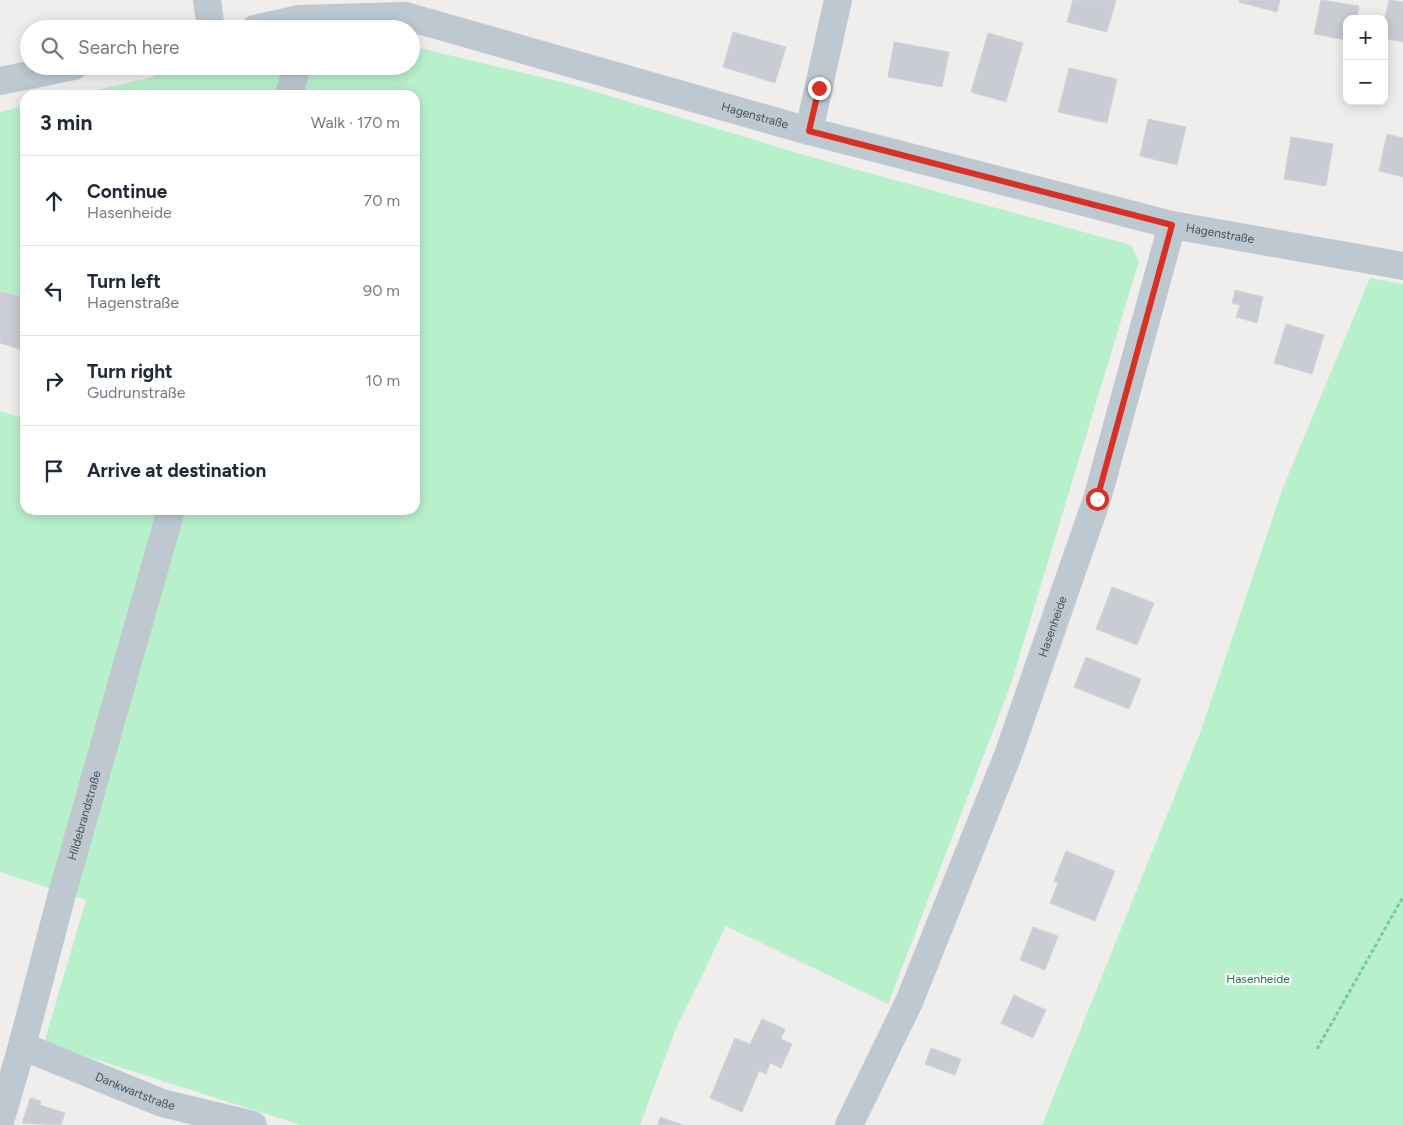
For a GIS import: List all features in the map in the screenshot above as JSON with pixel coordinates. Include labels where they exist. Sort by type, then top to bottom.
[{"type":"street","points":[[207,0],[209,20]]},
{"type":"street","points":[[809,131],[838,0]]},
{"type":"street","name":"Hagenstraße","points":[[352,20],[405,16],[419,20]]},
{"type":"street","name":"Hagenstraße","points":[[420,20],[809,131],[1172,225],[1403,266]]},
{"type":"street","points":[[0,81],[30,75]]},
{"type":"street","points":[[290,90],[295,75]]},
{"type":"street","name":"Hasenheide","points":[[849,1125],[909,1002],[1008,755],[1097,499],[1172,225]]},
{"type":"street","name":"Hildebrandstraße","points":[[0,1122],[62,894],[170,515]]},
{"type":"street","name":"Dankwartstraße","points":[[22,1046],[162,1103],[253,1125]]},
{"type":"path","points":[[1317,1049],[1403,897]]},
{"type":"green space","points":[[420,48],[570,84],[804,155],[1131,245],[1139,261],[1010,687],[888,1004],[726,926],[675,1031],[640,1125],[301,1125],[44,1043],[86,900],[0,872],[0,411],[20,417],[20,515],[420,515],[420,90],[97,90],[153,77],[154,75],[420,75]]},
{"type":"green space","points":[[20,107],[20,296],[0,290],[0,112]]},
{"type":"green space","name":"Hasenheide","points":[[1370,278],[1403,284],[1403,1125],[1042,1125],[1200,733],[1282,490]]},
{"type":"building","points":[[1073,0],[1116,0],[1107,32],[1067,22]]},
{"type":"building","points":[[1239,0],[1280,0],[1277,12],[1239,2]]},
{"type":"building","points":[[1321,0],[1359,6],[1358,15],[1343,15],[1343,39],[1314,34]]},
{"type":"building","points":[[1389,0],[1403,2],[1403,42],[1388,39],[1388,15],[1386,15]]},
{"type":"building","points":[[733,32],[786,47],[775,83],[723,67]]},
{"type":"building","points":[[988,33],[1023,43],[1006,102],[971,92]]},
{"type":"building","points":[[894,42],[949,52],[942,87],[888,77]]},
{"type":"building","points":[[1069,68],[1117,79],[1107,123],[1058,112]]},
{"type":"building","points":[[1148,119],[1186,127],[1177,165],[1140,156]]},
{"type":"building","points":[[1387,134],[1403,138],[1403,177],[1379,171]]},
{"type":"building","points":[[1291,137],[1333,144],[1326,186],[1284,179]]},
{"type":"building","points":[[1235,290],[1263,297],[1257,323],[1236,317],[1240,305],[1232,303]]},
{"type":"building","points":[[0,291],[20,297],[20,346],[19,349],[0,343]]},
{"type":"building","points":[[1286,324],[1324,335],[1312,374],[1274,363]]},
{"type":"building","points":[[1112,587],[1154,603],[1137,645],[1096,629]]},
{"type":"building","points":[[1086,657],[1141,679],[1129,709],[1074,687]]},
{"type":"building","points":[[1066,851],[1115,871],[1095,921],[1050,903],[1058,883],[1054,881]]},
{"type":"building","points":[[1033,927],[1058,936],[1045,970],[1020,960]]},
{"type":"building","points":[[1014,995],[1046,1010],[1033,1038],[1001,1023]]},
{"type":"building","points":[[762,1019],[785,1029],[781,1039],[792,1044],[781,1068],[770,1063],[766,1074],[759,1071],[742,1112],[710,1098],[735,1038],[750,1044]]},
{"type":"building","points":[[931,1048],[961,1059],[955,1075],[925,1064]]},
{"type":"building","points":[[30,1098],[41,1101],[40,1105],[65,1113],[61,1125],[22,1123]]},
{"type":"building","points":[[660,1117],[683,1125],[658,1125]]},
{"type":"route","points":[[819,88],[809,131],[1172,225],[1097,499]]}]
